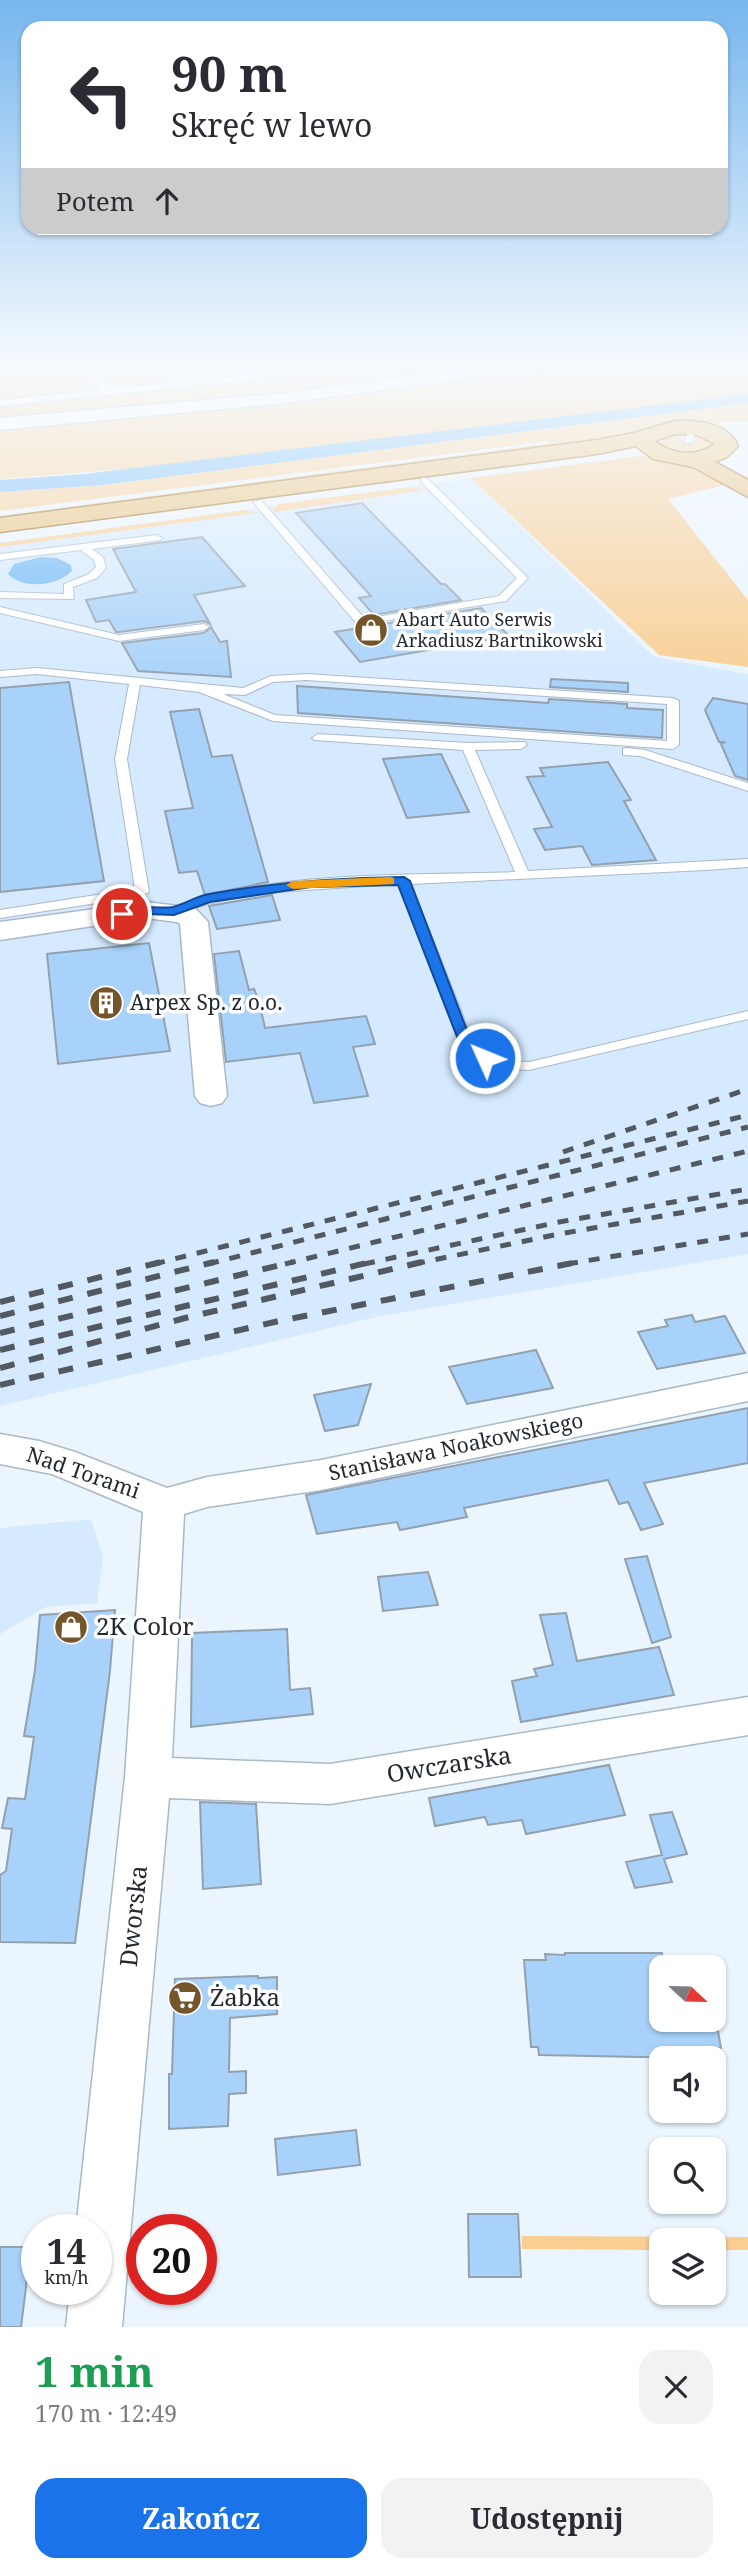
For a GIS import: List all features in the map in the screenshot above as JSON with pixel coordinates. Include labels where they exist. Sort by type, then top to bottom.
[{"type":"main road","points":[[0,525],[416,472]]},
{"type":"main road","points":[[0,536],[485,472]]},
{"type":"main road","points":[[717,472],[747,489]]},
{"type":"main road","points":[[737,472],[747,489]]},
{"type":"street","points":[[0,931],[160,911],[185,914],[194,922],[211,1096]]},
{"type":"street","name":"Stanisława Noakowskiego","points":[[163,1504],[207,1492],[321,1475],[748,1387]]},
{"type":"street","name":"Nad Torami","points":[[0,1450],[20,1451],[127,1486],[163,1504]]},
{"type":"street","name":"Dworska","points":[[94,2327],[148,1777],[163,1504]]},
{"type":"street","name":"Owczarska","points":[[148,1777],[330,1784],[748,1716]]},
{"type":"lane","points":[[258,502],[362,622],[502,599],[523,578],[424,480]]},
{"type":"lane","points":[[0,556],[157,538]]},
{"type":"lane","points":[[0,595],[70,597],[68,586],[93,576],[101,568],[99,559],[82,546]]},
{"type":"lane","points":[[0,610],[119,638],[204,627]]},
{"type":"lane","points":[[0,674],[37,671],[245,692],[271,679],[306,677],[673,701],[673,745],[273,718],[201,689]]},
{"type":"lane","points":[[0,914],[142,892],[121,759],[135,681]]},
{"type":"lane","points":[[318,738],[484,748],[504,744],[641,753],[748,787]]},
{"type":"lane","points":[[468,747],[523,875]]},
{"type":"lane","points":[[160,911],[208,898],[311,883],[633,873],[748,863]]},
{"type":"lane","points":[[404,881],[470,1052],[500,1065],[529,1066],[748,1015]]},
{"type":"shaded area","points":[[0,472],[87,472],[0,479]]},
{"type":"shaded area","points":[[208,472],[309,472],[0,511],[0,492],[103,485]]},
{"type":"shaded area","points":[[335,472],[368,472],[0,521],[0,516]]},
{"type":"shaded area","points":[[520,472],[701,472],[724,485],[668,499],[748,600],[748,667],[659,655],[471,478]]},
{"type":"shaded area","points":[[471,478],[654,657],[748,674],[748,1254],[376,1317],[0,1406],[0,544]]},
{"type":"shaded area","points":[[409,487],[425,490],[275,512],[273,509],[279,504]]},
{"type":"shaded area","points":[[245,510],[258,513],[0,547],[0,543]]},
{"type":"shaded area","points":[[91,1519],[103,1557],[97,1603],[46,1607],[0,1634],[0,1528]]},
{"type":"shaded area","points":[[522,2236],[649,2237],[649,2250],[522,2249]]},
{"type":"shaded area","points":[[726,2237],[748,2237],[748,2250],[726,2250]]},
{"type":"water","points":[[208,472],[103,485],[0,492],[0,480],[84,474]]},
{"type":"water","points":[[41,557],[57,558],[71,565],[72,571],[58,580],[40,584],[22,582],[8,574],[14,564]]},
{"type":"building","points":[[362,503],[441,584],[445,584],[461,600],[374,615],[359,598],[371,596],[296,513]]},
{"type":"building","points":[[202,537],[245,586],[194,595],[210,624],[204,621],[116,632],[109,620],[96,622],[86,600],[136,592],[113,549]]},
{"type":"building","points":[[481,608],[509,636],[360,662],[335,632]]},
{"type":"building","points":[[211,627],[220,642],[227,641],[231,677],[138,671],[122,643],[204,633]]},
{"type":"building","points":[[551,679],[628,683],[628,692],[550,687]]},
{"type":"building","points":[[69,682],[104,881],[0,892],[0,688]]},
{"type":"building","points":[[297,686],[548,703],[549,699],[627,704],[627,708],[663,710],[662,738],[298,713]]},
{"type":"building","points":[[713,698],[748,704],[748,780],[735,776],[721,744],[725,742],[719,742],[705,710]]},
{"type":"building","points":[[199,709],[212,757],[232,755],[268,882],[205,895],[197,871],[179,873],[165,811],[193,808],[170,712]]},
{"type":"building","points":[[441,754],[469,812],[407,818],[383,759]]},
{"type":"building","points":[[608,762],[631,800],[624,801],[656,860],[592,865],[582,846],[545,850],[534,829],[552,827],[527,777],[544,776],[540,768]]},
{"type":"building","points":[[272,895],[280,920],[217,929],[209,906]]},
{"type":"building","name":"Arpex Sp. z o.o.","points":[[149,943],[170,1051],[58,1064],[47,954]]},
{"type":"building","points":[[239,951],[249,990],[254,989],[265,1028],[366,1016],[375,1044],[353,1047],[368,1096],[314,1103],[300,1053],[226,1062],[214,954]]},
{"type":"building","points":[[692,1315],[695,1322],[725,1316],[745,1353],[657,1369],[638,1332],[668,1326],[665,1320]]},
{"type":"building","points":[[536,1350],[553,1388],[467,1404],[449,1367]]},
{"type":"building","points":[[371,1384],[358,1425],[325,1431],[314,1395]]},
{"type":"building","points":[[748,1408],[748,1463],[644,1483],[663,1524],[641,1530],[628,1502],[619,1504],[608,1480],[464,1508],[467,1517],[400,1530],[397,1522],[317,1534],[306,1495]]},
{"type":"building","points":[[647,1556],[671,1637],[652,1643],[625,1559]]},
{"type":"building","points":[[428,1572],[438,1605],[383,1611],[378,1577]]},
{"type":"building","points":[[115,1610],[110,1671],[75,1943],[0,1942],[0,1875],[6,1871],[12,1829],[2,1828],[8,1798],[25,1799],[34,1737],[24,1736],[35,1670],[40,1615]]},
{"type":"building","points":[[566,1613],[577,1661],[659,1647],[674,1695],[521,1722],[512,1681],[537,1676],[534,1669],[553,1665],[540,1615]]},
{"type":"building","points":[[287,1629],[290,1690],[310,1688],[313,1714],[191,1727],[192,1633]]},
{"type":"building","points":[[609,1765],[625,1815],[526,1834],[522,1820],[488,1825],[485,1817],[435,1826],[429,1798]]},
{"type":"building","points":[[200,1802],[256,1804],[261,1884],[203,1889]]},
{"type":"building","points":[[672,1812],[687,1854],[664,1859],[672,1882],[635,1888],[626,1862],[662,1855],[650,1815]]},
{"type":"building","points":[[662,1953],[649,1955],[649,2032],[718,2032],[721,2046],[649,2046],[649,2057],[539,2055],[538,2047],[531,2047],[524,1960],[546,1960],[545,1954]]},
{"type":"building","points":[[277,1977],[277,2014],[230,2018],[229,2072],[246,2071],[246,2093],[229,2094],[228,2126],[169,2129],[169,2074],[172,2074],[175,1979]]},
{"type":"building","points":[[356,2130],[360,2165],[278,2175],[275,2139]]},
{"type":"building","points":[[468,2214],[518,2214],[521,2277],[469,2277]]},
{"type":"building","points":[[0,2247],[21,2247],[21,2305],[24,2305],[21,2327],[0,2327]]},
{"type":"railway","points":[[563,1152],[748,1089]]},
{"type":"railway","points":[[154,1264],[748,1115]]},
{"type":"railway","points":[[208,1264],[748,1127]]},
{"type":"railway","points":[[285,1264],[748,1151]]},
{"type":"railway","points":[[364,1264],[559,1222],[748,1189]]},
{"type":"railway","points":[[414,1264],[559,1234],[748,1201]]},
{"type":"railway","points":[[572,1263],[748,1234]]},
{"type":"railway","points":[[0,1302],[161,1262]]},
{"type":"railway","points":[[0,1316],[214,1262]]},
{"type":"railway","points":[[0,1333],[293,1262]]},
{"type":"railway","points":[[0,1350],[371,1262]]},
{"type":"railway","points":[[0,1368],[185,1318],[422,1262]]},
{"type":"railway","points":[[572,1263],[578,1262]]},
{"type":"railway","points":[[0,1385],[279,1321],[572,1263]]},
{"type":"railway","points":[[567,1264],[572,1263]]},
{"type":"slow traffic","points":[[293,885],[390,881]]},
{"type":"place","name":"Abart Auto Serwis Arkadiusz Bartnikowski","points":[[371,630]]},
{"type":"place","name":"Arpex Sp. z o.o.","points":[[106,1003]]},
{"type":"place","name":"2K Color","points":[[71,1627]]},
{"type":"place","name":"Żabka","points":[[185,1998]]},
{"type":"route","points":[[122,914],[146,910],[174,911],[208,898],[311,883],[404,881],[463,1038],[470,1052],[485,1058]]}]
